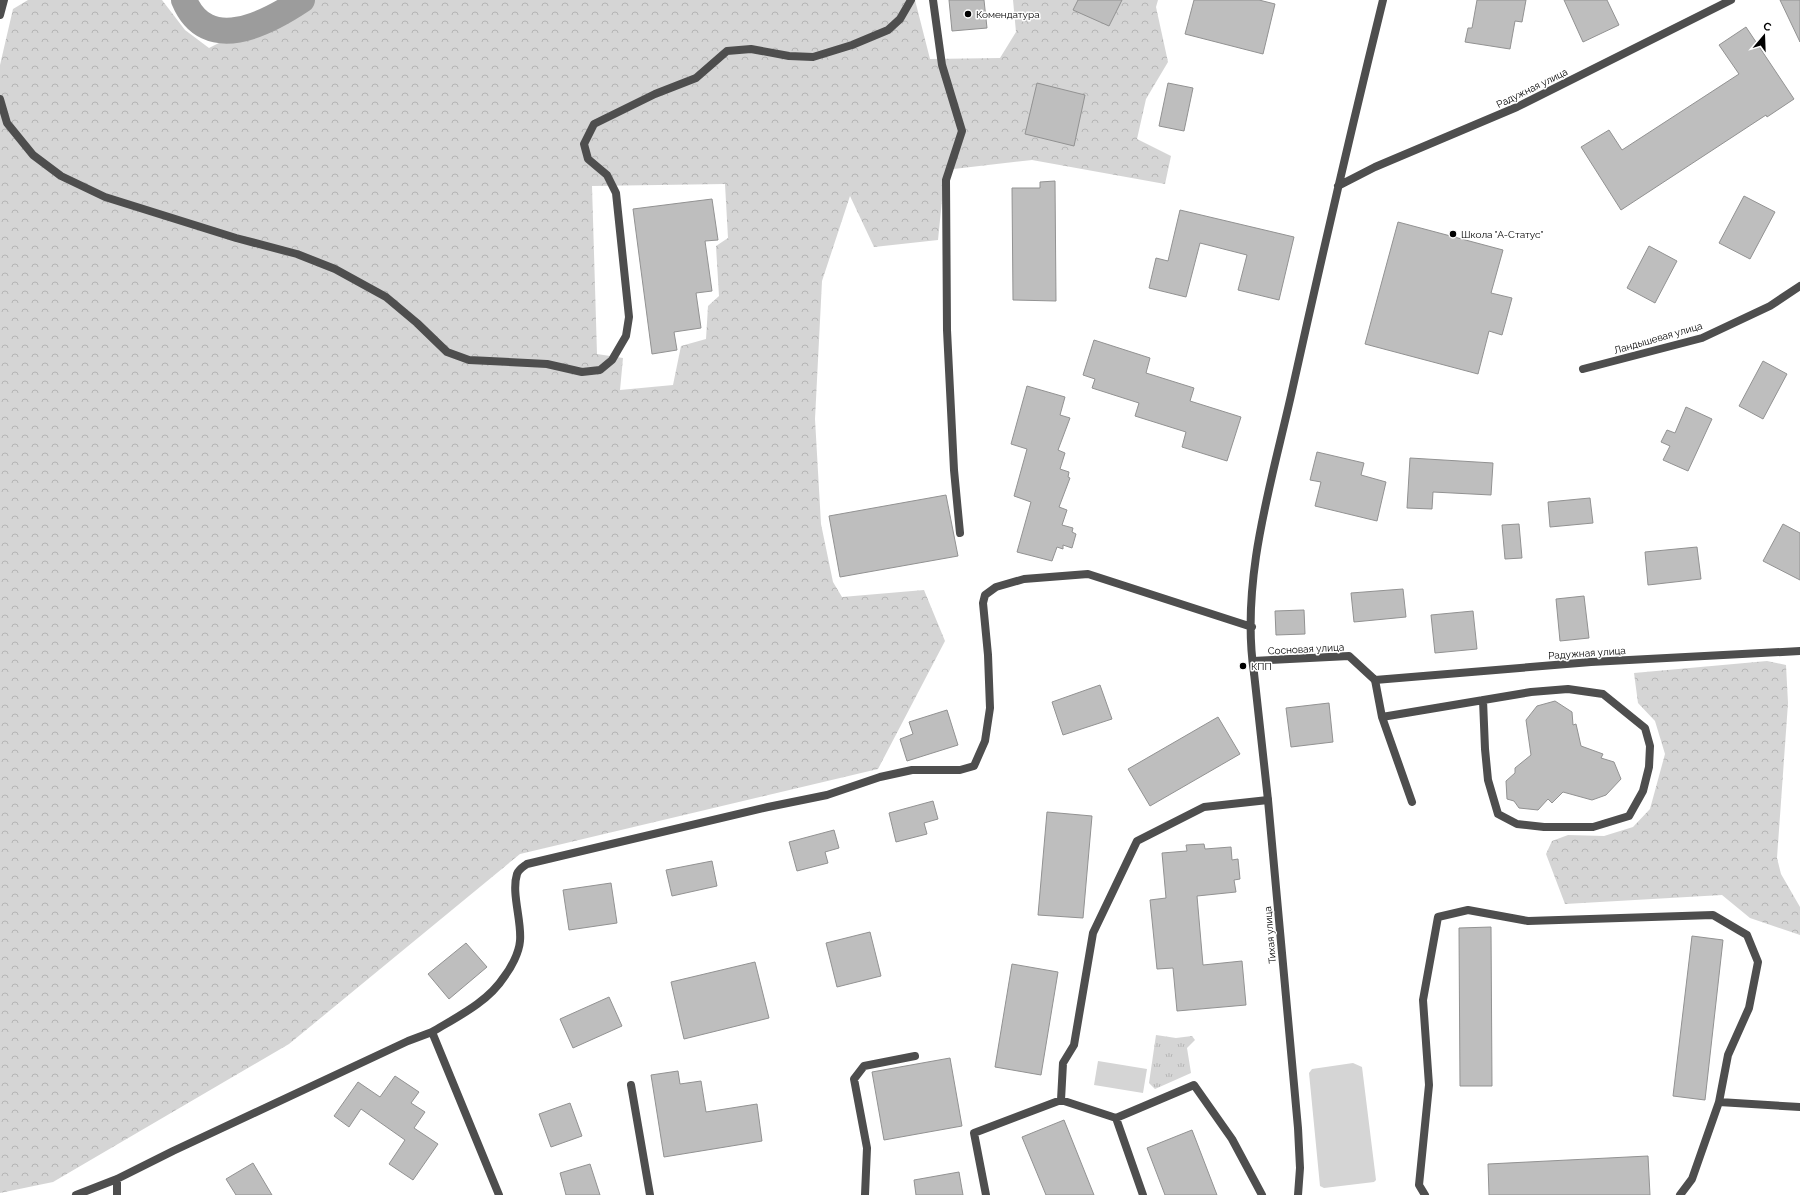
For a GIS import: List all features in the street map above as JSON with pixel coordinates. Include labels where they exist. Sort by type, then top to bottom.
[{"type":"street","points":[[0,15],[4,0]]},
{"type":"street","points":[[0,99],[7,123],[32,155],[61,176],[105,197],[236,238],[297,254],[335,269],[386,297],[417,323],[447,352],[469,360],[548,364],[582,372],[600,370],[612,360],[626,336],[629,317],[616,193],[607,174],[588,159],[584,144],[594,124],[656,94],[696,78],[727,51],[751,49],[789,56],[813,57],[852,45],[888,30],[900,19],[911,0]]},
{"type":"street","points":[[933,0],[942,65],[962,131],[946,180],[947,330],[954,470],[960,533]]},
{"type":"street","name":"Тихая улица","points":[[1298,1195],[1300,1168],[1298,1128],[1268,800],[1253,661],[1252,627],[1257,548],[1338,186],[1383,0]]},
{"type":"street","name":"Радужная улица","points":[[1338,186],[1375,167],[1517,107],[1731,0]]},
{"type":"street","name":"Ландышевая улица","points":[[1582,369],[1702,338],[1770,306],[1800,286]]},
{"type":"street","points":[[76,1195],[117,1179],[173,1151],[401,1044],[432,1032],[470,1009],[493,990],[504,977],[520,943],[516,882],[517,874],[520,868],[527,864],[827,795],[880,777],[912,770],[960,770],[974,766],[985,741],[990,708],[988,655],[983,603],[985,595],[996,587],[1024,579],[1088,574],[1252,627]]},
{"type":"street","name":"Радужная улица","points":[[1375,680],[1591,662],[1800,651]]},
{"type":"street","name":"Сосновая улица","points":[[1253,661],[1349,656],[1375,680]]},
{"type":"street","points":[[1375,680],[1382,717],[1412,802]]},
{"type":"street","points":[[1382,717],[1483,700],[1531,692],[1568,689],[1603,694],[1645,728],[1650,746],[1649,767],[1643,791],[1629,816],[1593,827],[1544,827],[1517,824],[1498,814],[1488,780],[1483,700]]},
{"type":"street","points":[[1061,1100],[1063,1063],[1074,1045],[1094,933],[1137,840],[1204,807],[1268,800]]},
{"type":"street","points":[[1425,1195],[1419,1185],[1430,1085],[1423,1000],[1438,917],[1468,910],[1528,921],[1713,915],[1747,935],[1758,962],[1749,1008],[1728,1055],[1719,1102],[1692,1179],[1680,1195]]},
{"type":"street","points":[[432,1032],[499,1195]]},
{"type":"street","points":[[865,1195],[867,1148],[854,1079],[864,1066],[915,1056]]},
{"type":"street","points":[[631,1085],[650,1195]]},
{"type":"street","points":[[986,1195],[974,1133],[1061,1100],[1116,1118],[1194,1085],[1232,1139],[1262,1195]]},
{"type":"street","points":[[1719,1102],[1800,1107]]},
{"type":"street","points":[[1116,1118],[1143,1195]]},
{"type":"street","points":[[117,1179],[117,1195]]},
{"type":"green space","points":[[28,0],[162,0],[185,30],[209,48],[304,0],[915,0],[930,59],[1000,58],[1016,32],[1013,0],[1158,0],[1156,7],[1168,62],[1146,99],[1137,139],[1171,156],[1165,184],[1032,160],[945,170],[938,240],[874,247],[850,196],[822,281],[815,419],[821,524],[833,582],[842,597],[924,590],[945,641],[878,769],[520,854],[289,1044],[53,1182],[0,1193],[0,65],[13,9]],"holes":[[[725,184],[728,238],[716,246],[719,296],[708,306],[706,339],[681,346],[673,385],[620,390],[623,358],[597,354],[592,186]]]},
{"type":"green space","points":[[1767,661],[1786,665],[1788,703],[1777,858],[1781,874],[1800,907],[1800,935],[1750,918],[1722,895],[1565,904],[1546,854],[1552,841],[1568,835],[1604,836],[1633,827],[1650,809],[1665,754],[1655,721],[1638,703],[1634,673]]},
{"type":"green space","points":[[1156,1035],[1176,1038],[1192,1036],[1195,1040],[1187,1048],[1191,1073],[1155,1089],[1149,1083]]},
{"type":"green space","points":[[1098,1061],[1147,1069],[1143,1093],[1094,1085]]},
{"type":"green space","points":[[1353,1063],[1362,1067],[1376,1180],[1374,1182],[1324,1188],[1320,1186],[1309,1073],[1312,1069]]},
{"type":"building","name":"Комендатура","points":[[949,0],[984,0],[987,28],[952,31]]},
{"type":"building","points":[[1078,0],[1122,0],[1109,26],[1073,10]]},
{"type":"building","points":[[1194,0],[1259,0],[1275,4],[1263,54],[1185,34]]},
{"type":"building","points":[[1477,0],[1526,0],[1522,22],[1515,21],[1510,49],[1465,42],[1468,28],[1472,28]]},
{"type":"building","points":[[1564,0],[1607,0],[1619,25],[1583,42]]},
{"type":"building","points":[[1780,0],[1800,0],[1800,42]]},
{"type":"building","points":[[1746,27],[1794,99],[1767,117],[1766,115],[1621,210],[1581,147],[1609,130],[1622,150],[1739,74],[1719,45]]},
{"type":"building","points":[[1037,83],[1085,95],[1074,146],[1025,134]]},
{"type":"building","points":[[1168,83],[1193,88],[1184,131],[1159,126]]},
{"type":"building","points":[[1055,181],[1056,301],[1013,300],[1012,188],[1040,188],[1040,182]]},
{"type":"building","points":[[1744,196],[1775,212],[1750,259],[1719,243]]},
{"type":"building","points":[[712,199],[718,240],[705,241],[712,291],[696,293],[701,328],[674,332],[677,350],[652,354],[633,209]]},
{"type":"building","points":[[1180,210],[1294,237],[1279,300],[1238,290],[1247,255],[1200,243],[1186,297],[1149,288],[1156,258],[1168,261]]},
{"type":"building","points":[[1398,222],[1503,250],[1491,293],[1512,298],[1502,335],[1489,331],[1478,374],[1365,344]]},
{"type":"building","points":[[1649,246],[1677,261],[1655,303],[1627,288]]},
{"type":"building","points":[[1094,340],[1150,358],[1146,373],[1194,388],[1190,401],[1241,417],[1227,461],[1182,447],[1186,432],[1135,416],[1139,403],[1092,388],[1095,379],[1083,375]]},
{"type":"building","points":[[1763,361],[1787,374],[1763,419],[1739,406]]},
{"type":"building","points":[[1027,386],[1065,397],[1060,415],[1070,418],[1058,450],[1065,453],[1060,469],[1069,472],[1068,477],[1070,478],[1059,507],[1067,510],[1062,525],[1073,528],[1072,532],[1076,534],[1072,548],[1063,545],[1063,549],[1057,547],[1052,561],[1017,552],[1031,502],[1014,496],[1027,449],[1011,444]]},
{"type":"building","points":[[1686,407],[1712,419],[1688,471],[1663,460],[1670,446],[1661,442],[1667,430],[1675,433]]},
{"type":"building","points":[[1317,452],[1364,463],[1361,475],[1386,482],[1377,521],[1315,506],[1321,482],[1310,480]]},
{"type":"building","points":[[1410,458],[1493,463],[1491,495],[1433,492],[1432,509],[1407,508]]},
{"type":"building","points":[[946,495],[958,556],[840,577],[829,516]]},
{"type":"building","points":[[1590,498],[1593,523],[1550,527],[1548,502]]},
{"type":"building","points":[[1519,524],[1522,558],[1505,559],[1502,525]]},
{"type":"building","points":[[1783,524],[1800,533],[1800,580],[1763,561]]},
{"type":"building","points":[[1697,547],[1701,579],[1648,585],[1645,552]]},
{"type":"building","points":[[1403,589],[1406,617],[1354,622],[1351,593]]},
{"type":"building","points":[[1584,596],[1589,638],[1560,641],[1556,599]]},
{"type":"building","points":[[1304,610],[1305,634],[1276,635],[1275,611]]},
{"type":"building","points":[[1473,611],[1477,649],[1435,653],[1431,615]]},
{"type":"building","points":[[1100,685],[1112,719],[1063,735],[1052,702]]},
{"type":"building","points":[[1555,701],[1572,712],[1573,725],[1576,724],[1581,746],[1603,754],[1601,758],[1614,762],[1621,779],[1606,795],[1592,800],[1563,792],[1552,803],[1548,799],[1538,810],[1519,808],[1514,801],[1507,799],[1506,781],[1515,773],[1515,768],[1531,755],[1526,720],[1537,706]]},
{"type":"building","points":[[1329,703],[1333,742],[1291,747],[1286,708]]},
{"type":"building","points":[[947,710],[958,745],[907,761],[900,739],[913,734],[909,722]]},
{"type":"building","points":[[1218,717],[1240,754],[1150,806],[1128,769]]},
{"type":"building","points":[[933,801],[938,819],[924,823],[927,834],[896,842],[889,813]]},
{"type":"building","points":[[1047,812],[1092,816],[1083,918],[1038,915]]},
{"type":"building","points":[[834,830],[839,848],[825,852],[828,863],[797,871],[789,842]]},
{"type":"building","points":[[1204,844],[1205,849],[1231,847],[1232,860],[1238,859],[1240,879],[1234,880],[1236,892],[1197,896],[1203,965],[1242,961],[1246,1005],[1177,1011],[1173,968],[1157,969],[1150,900],[1166,898],[1162,853],[1187,851],[1186,845]]},
{"type":"building","points":[[712,861],[717,886],[672,896],[666,870]]},
{"type":"building","points":[[611,883],[617,923],[569,930],[563,890]]},
{"type":"building","points":[[1491,927],[1492,1086],[1460,1086],[1459,928]]},
{"type":"building","points":[[870,932],[881,976],[837,987],[826,943]]},
{"type":"building","points":[[1692,936],[1723,940],[1705,1100],[1673,1096]]},
{"type":"building","points":[[466,943],[487,967],[449,999],[428,974]]},
{"type":"building","points":[[755,962],[769,1018],[684,1039],[671,982]]},
{"type":"building","points":[[1012,964],[1058,972],[1041,1075],[995,1067]]},
{"type":"building","points":[[609,997],[622,1026],[573,1048],[560,1019]]},
{"type":"building","points":[[950,1058],[962,1126],[884,1140],[872,1072]]},
{"type":"building","points":[[678,1071],[680,1084],[701,1081],[706,1112],[757,1104],[762,1141],[664,1157],[651,1075]]},
{"type":"building","points":[[395,1076],[419,1092],[411,1103],[425,1112],[414,1128],[438,1144],[413,1180],[389,1164],[405,1140],[361,1109],[349,1127],[334,1116],[358,1082],[380,1097]]},
{"type":"building","points":[[570,1103],[582,1136],[551,1147],[539,1114]]},
{"type":"building","points":[[1064,1120],[1094,1195],[1046,1195],[1022,1137]]},
{"type":"building","points":[[1192,1130],[1217,1195],[1165,1195],[1147,1148]]},
{"type":"building","points":[[1648,1156],[1650,1195],[1489,1195],[1488,1164]]},
{"type":"building","points":[[253,1163],[272,1195],[236,1195],[226,1179]]},
{"type":"building","points":[[590,1164],[600,1195],[566,1195],[560,1173]]},
{"type":"building","points":[[959,1172],[963,1195],[916,1195],[914,1180]]},
{"type":"waterway","points":[[184,0],[194,17],[207,27],[222,30],[238,30],[255,25],[272,18],[302,0]]},
{"type":"place","name":"Комендатура","points":[[968,14]]},
{"type":"place","name":"Школа \"А-Статус\"","points":[[1453,234]]},
{"type":"place","name":"КПП","points":[[1243,666]]}]
